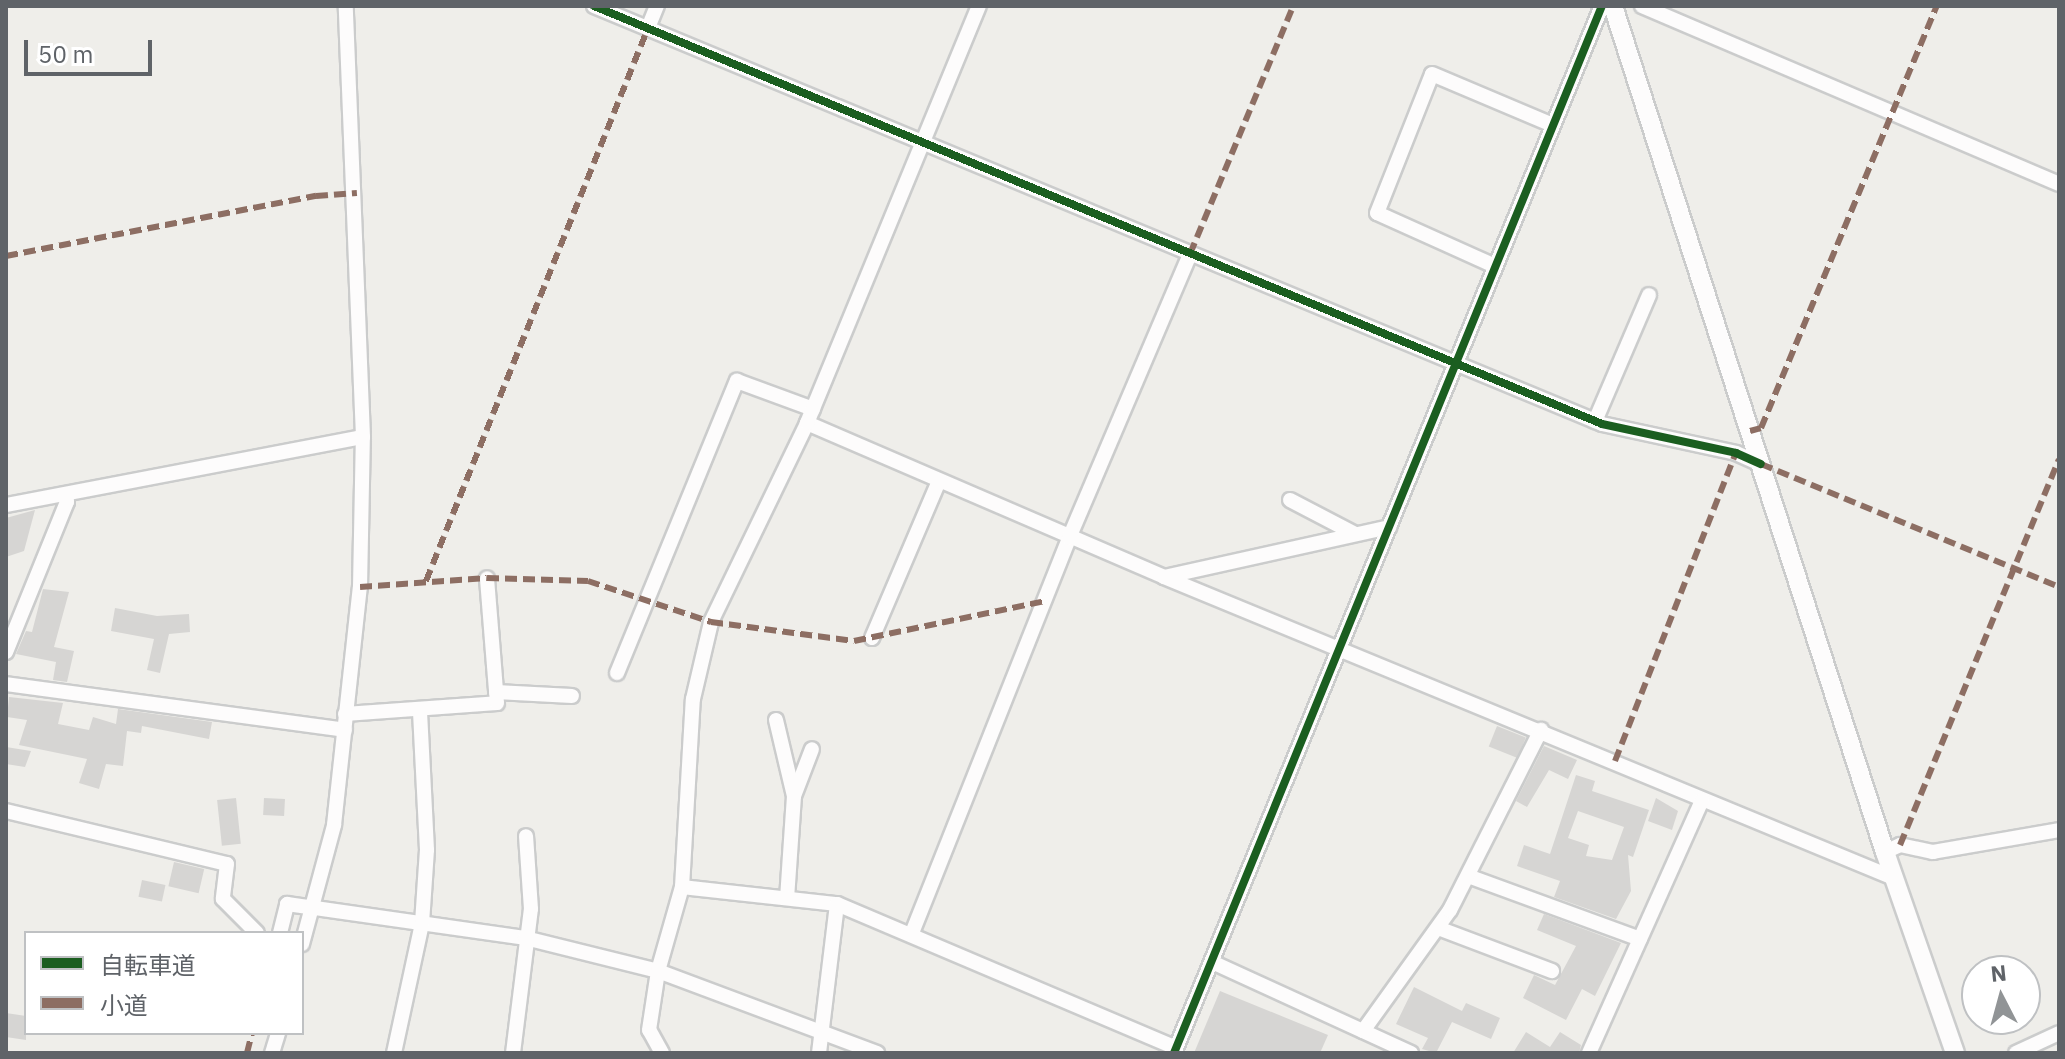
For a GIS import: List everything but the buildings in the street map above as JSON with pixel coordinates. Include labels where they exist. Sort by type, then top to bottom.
[{"type":"street","points":[[304,936],[334,825],[360,587],[363,437],[346,6]]},
{"type":"street","points":[[594,6],[923,145],[1595,421],[1736,453],[1761,464]]},
{"type":"street","points":[[648,28],[657,6]]},
{"type":"street","points":[[662,1053],[649,1030],[658,971],[682,887],[693,699],[711,622],[810,416],[979,6]]},
{"type":"street","points":[[682,887],[837,904],[912,933],[1175,1051],[1602,6]]},
{"type":"street","points":[[1613,6],[1885,852],[1955,1053]]},
{"type":"street","points":[[1642,6],[2059,184]]},
{"type":"street","points":[[1495,266],[1377,213],[1432,74],[1553,125]]},
{"type":"street","points":[[912,933],[1069,538],[1190,254]]},
{"type":"street","points":[[1595,421],[1649,295]]},
{"type":"street","points":[[617,673],[737,381],[939,481],[1069,538],[1894,878]]},
{"type":"street","points":[[6,505],[363,437]]},
{"type":"street","points":[[872,638],[939,481]]},
{"type":"street","points":[[6,652],[67,502],[66,494]]},
{"type":"street","points":[[1290,500],[1355,534]]},
{"type":"street","points":[[1164,577],[1390,527]]},
{"type":"street","points":[[345,714],[420,711],[497,703],[487,578]]},
{"type":"street","points":[[6,610],[21,614]]},
{"type":"street","points":[[6,684],[345,730]]},
{"type":"street","points":[[496,692],[572,696]]},
{"type":"street","points":[[394,1053],[422,923],[427,850],[420,711]]},
{"type":"street","points":[[776,720],[794,796]]},
{"type":"street","points":[[1363,1031],[1438,928],[1468,876],[1541,730]]},
{"type":"street","points":[[787,898],[794,796],[812,749]]},
{"type":"street","points":[[1589,1053],[1702,800]]},
{"type":"street","points":[[6,811],[227,864],[223,899],[255,931]]},
{"type":"street","points":[[1885,852],[1900,845],[1933,852],[2059,830]]},
{"type":"street","points":[[513,1053],[531,909],[526,836]]},
{"type":"street","points":[[1468,876],[1640,939]]},
{"type":"street","points":[[280,931],[287,904],[525,938],[658,971],[877,1053]]},
{"type":"street","points":[[819,1053],[837,904]]},
{"type":"street","points":[[1438,928],[1552,971]]},
{"type":"street","points":[[1212,962],[1411,1053]]},
{"type":"street","points":[[2016,1053],[2059,1033]]},
{"type":"marked path","points":[[1190,254],[1293,6]]},
{"type":"marked path","points":[[1750,431],[1761,428],[1937,6]]},
{"type":"marked path","points":[[426,581],[648,28]]},
{"type":"marked path","points":[[6,256],[316,196],[357,193]]},
{"type":"marked path","points":[[1615,761],[1736,453]]},
{"type":"marked path","points":[[1900,845],[2059,460]]},
{"type":"marked path","points":[[1761,464],[2059,587]]},
{"type":"marked path","points":[[360,587],[487,578],[588,581],[711,622],[854,641],[1046,601]]},
{"type":"marked path","points":[[247,1053],[252,1035]]},
{"type":"cycle path","points":[[594,6],[1602,424],[1736,453],[1761,464]]},
{"type":"cycle path","points":[[1174,1053],[1602,6]]}]
